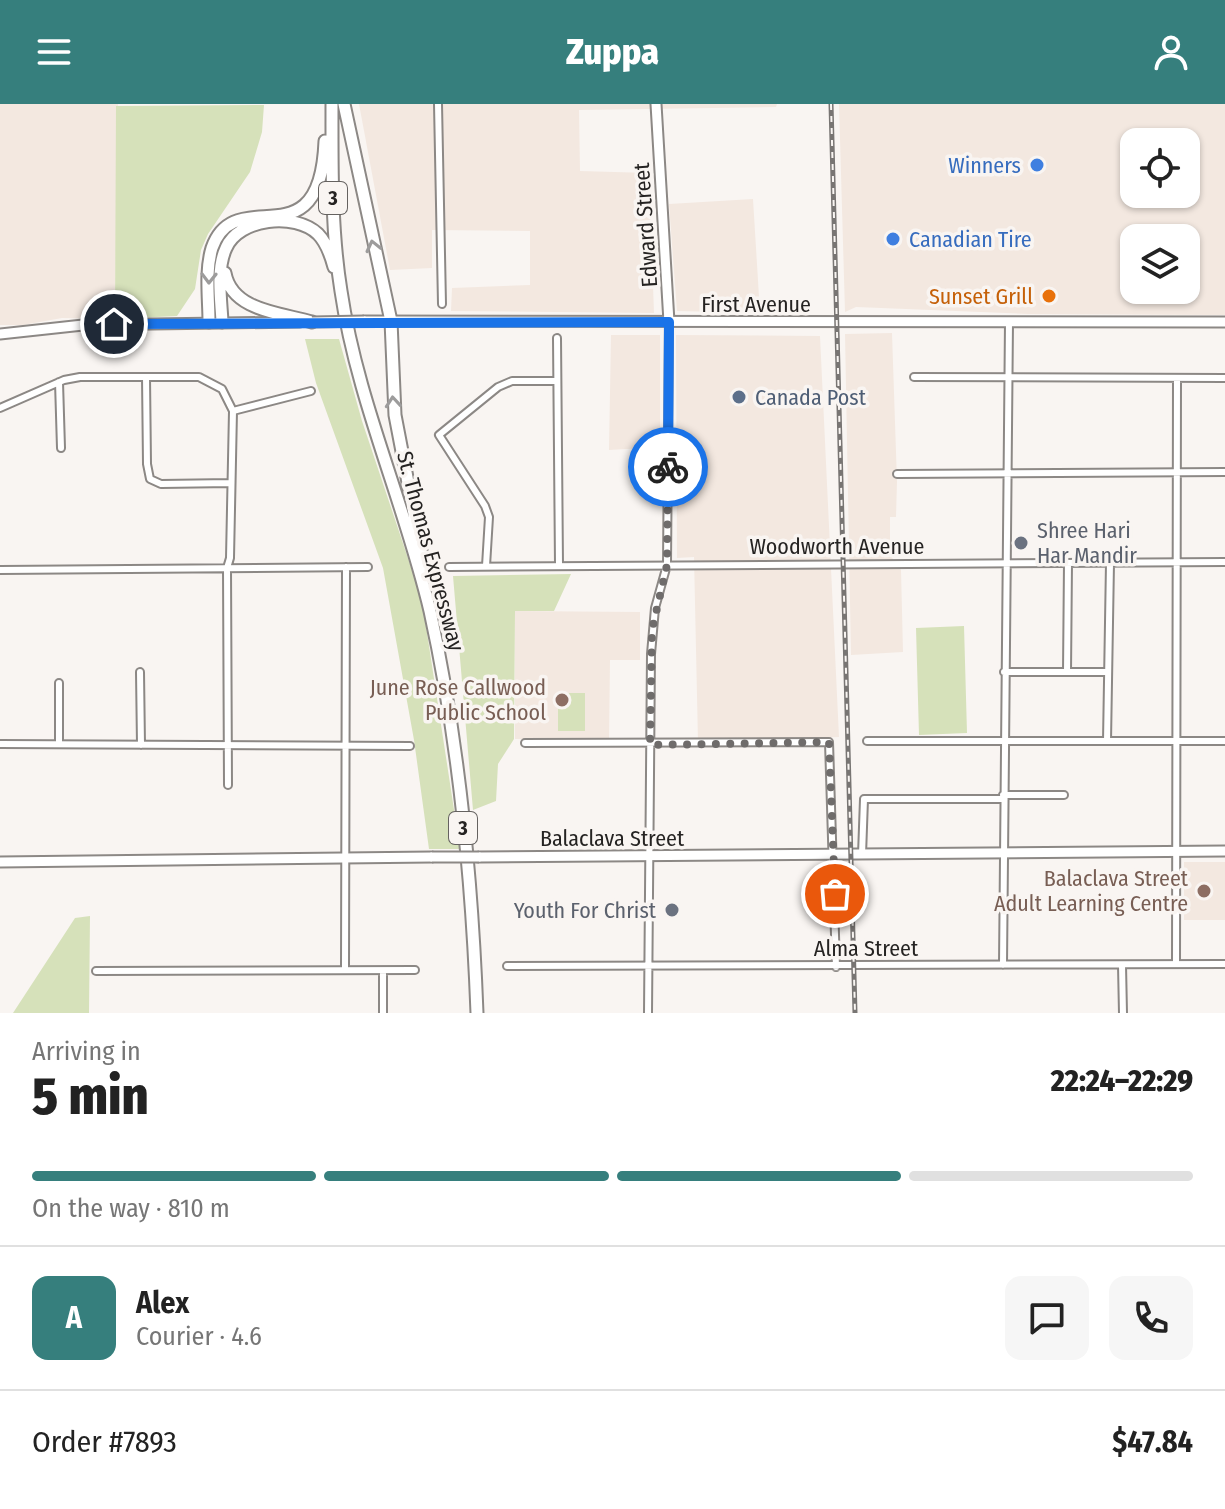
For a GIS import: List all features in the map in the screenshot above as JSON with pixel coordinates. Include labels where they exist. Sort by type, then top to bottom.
[{"type":"highway","name":"St. Thomas Expressway","points":[[329,104],[341,291],[359,369],[422,579],[437,644],[460,806],[477,1013]]},
{"type":"highway","points":[[216,322],[210,259],[221,234],[245,218],[295,212],[308,204],[318,189],[324,168],[329,104]]},
{"type":"highway","points":[[344,104],[391,321],[395,415],[437,644]]},
{"type":"highway","points":[[216,322],[224,254],[231,239],[246,227],[298,223],[323,240],[341,291]]},
{"type":"highway","points":[[224,254],[226,280],[242,301],[312,322]]},
{"type":"street","points":[[438,104],[442,304]]},
{"type":"street","name":"Edward Street","points":[[648,1013],[652,630],[667,565],[669,322],[656,104]]},
{"type":"street","name":"First Avenue","points":[[0,334],[83,325],[216,322],[1225,322]]},
{"type":"street","points":[[1003,965],[1005,473],[1009,322]]},
{"type":"street","points":[[557,338],[559,565]]},
{"type":"street","points":[[0,408],[59,382],[80,377],[204,378],[222,389],[233,411],[227,568],[228,785]]},
{"type":"street","points":[[146,377],[147,464],[150,479],[161,484],[231,483]]},
{"type":"street","points":[[914,377],[1225,378]]},
{"type":"street","points":[[1176,964],[1177,378]]},
{"type":"street","points":[[486,566],[489,517],[439,435],[498,387],[512,381],[557,381]]},
{"type":"street","points":[[59,382],[61,448]]},
{"type":"street","points":[[233,411],[311,391]]},
{"type":"street","points":[[897,474],[1225,472]]},
{"type":"street","name":"Woodworth Avenue","points":[[449,567],[1225,562]]},
{"type":"street","points":[[1067,672],[1068,563]]},
{"type":"street","points":[[1107,741],[1110,563]]},
{"type":"street","points":[[345,968],[346,567]]},
{"type":"street","points":[[0,570],[368,567]]},
{"type":"street","points":[[140,672],[141,745]]},
{"type":"street","points":[[1004,672],[1107,672]]},
{"type":"street","points":[[59,683],[59,744]]},
{"type":"street","points":[[867,741],[1225,741]]},
{"type":"street","points":[[525,743],[650,745],[829,742],[836,967]]},
{"type":"street","points":[[0,744],[410,746]]},
{"type":"street","points":[[862,855],[864,799],[1064,795]]},
{"type":"street","name":"Balaclava Street","points":[[0,860],[1225,851]]},
{"type":"street","name":"Alma Street","points":[[507,966],[1225,964]]},
{"type":"street","points":[[1122,965],[1123,1013]]},
{"type":"street","points":[[96,971],[345,968],[383,973],[415,970]]},
{"type":"street","points":[[383,973],[383,1013]]},
{"type":"shaded area","points":[[0,104],[118,104],[115,319],[62,318],[23,325],[0,325]]},
{"type":"shaded area","points":[[359,104],[777,104],[776,107],[579,110],[580,171],[649,173],[654,313],[451,311],[452,288],[530,285],[530,231],[432,230],[432,268],[390,270]]},
{"type":"shaded area","points":[[839,104],[1225,104],[1225,315],[1028,314],[856,307],[845,312]]},
{"type":"shaded area","points":[[753,199],[760,313],[677,311],[669,204]]},
{"type":"shaded area","points":[[892,333],[897,482],[896,517],[890,517],[890,555],[901,570],[903,652],[851,655],[845,334]]},
{"type":"shaded area","points":[[611,335],[660,335],[660,447],[609,450]]},
{"type":"shaded area","points":[[676,335],[820,336],[839,737],[698,742],[694,557],[677,558]]},
{"type":"shaded area","name":"June Rose Callwood Public School","points":[[515,611],[640,612],[640,660],[610,660],[609,740],[515,739]]},
{"type":"shaded area","name":"Balaclava Street Adult Learning Centre","points":[[1184,862],[1225,862],[1225,920],[1184,920]]},
{"type":"green space","points":[[264,105],[262,132],[250,172],[208,234],[201,250],[195,289],[177,316],[115,319],[116,106]]},
{"type":"green space","points":[[305,339],[339,339],[362,421],[422,600],[460,849],[429,849],[414,740],[383,568],[316,383]]},
{"type":"green space","points":[[571,574],[554,611],[515,611],[514,739],[498,764],[496,801],[473,810],[453,576]]},
{"type":"green space","points":[[964,626],[967,733],[919,735],[916,628]]},
{"type":"green space","points":[[558,693],[585,693],[585,731],[558,731]]},
{"type":"green space","points":[[90,916],[89,1013],[13,1013],[75,918]]},
{"type":"railway","points":[[831,104],[855,1013]]},
{"type":"way so far","points":[[668,467],[667,565],[652,630],[650,745],[829,742],[835,894]]},
{"type":"place","name":"Winners","points":[[1037,165]]},
{"type":"place","name":"Canadian Tire","points":[[893,239]]},
{"type":"place","name":"Sunset Grill","points":[[1049,296]]},
{"type":"place","name":"Canada Post","points":[[739,397]]},
{"type":"place","name":"Shree Hari Har Mandir","points":[[1021,543]]},
{"type":"place","name":"June Rose Callwood Public School","points":[[562,700]]},
{"type":"place","name":"Balaclava Street Adult Learning Centre","points":[[1204,891]]},
{"type":"place","name":"Youth For Christ","points":[[672,910]]},
{"type":"route","points":[[114,324],[539,320],[669,322],[668,467]]}]
